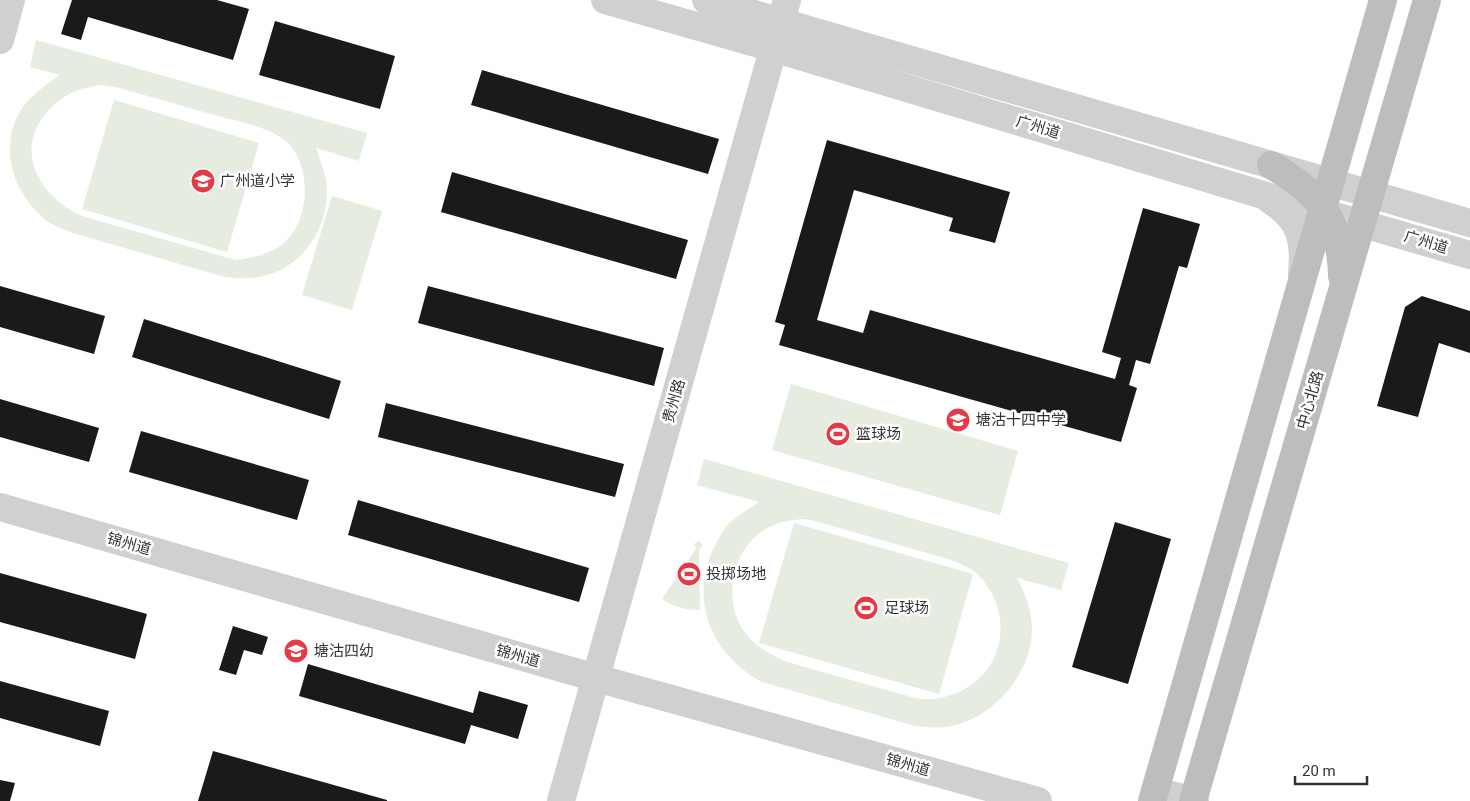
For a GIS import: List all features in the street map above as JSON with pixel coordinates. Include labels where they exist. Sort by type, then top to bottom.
[{"type":"main road","points":[[1153,796],[1326,204],[1383,0]]},
{"type":"main road","name":"中心北路","points":[[1193,801],[1427,0]]},
{"type":"main road","points":[[1271,165],[1304,186],[1326,204],[1340,252],[1341,294]]},
{"type":"street","points":[[0,40],[12,0]]},
{"type":"street","name":"广州道","points":[[605,0],[773,48],[1262,195],[1326,204],[1362,223],[1470,256]]},
{"type":"street","name":"广州道","points":[[706,0],[784,11],[1271,165]]},
{"type":"street","name":"贵州路","points":[[561,801],[784,11]]},
{"type":"street","name":"广州道","points":[[1326,204],[1370,194],[1470,223]]},
{"type":"street","points":[[1262,195],[1285,210],[1298,228],[1303,254],[1301,285]]},
{"type":"street","name":"锦州道","points":[[0,507],[596,678],[1038,801]]},
{"type":"street","points":[[1153,796],[1193,801]]},
{"type":"shaded area","points":[[36,40],[367,133],[359,161],[316,148],[326,179],[326,206],[316,236],[296,260],[283,269],[268,275],[252,278],[221,276],[73,233],[49,222],[37,212],[28,202],[15,177],[11,164],[11,136],[21,110],[29,100],[60,75],[30,67]],"holes":[[[99,85],[116,87],[263,128],[282,138],[295,151],[302,169],[305,188],[301,216],[291,236],[284,243],[267,253],[236,260],[85,217],[56,199],[37,174],[32,159],[32,144],[36,129],[46,113],[58,101],[69,94]]]},
{"type":"shaded area","points":[[114,100],[259,143],[227,252],[82,209]]},
{"type":"shaded area","points":[[332,196],[382,211],[352,310],[302,295]]},
{"type":"shaded area","points":[[791,384],[1018,451],[1000,515],[772,450]]},
{"type":"shaded area","points":[[704,459],[1069,563],[1061,590],[1017,578],[1028,602],[1032,629],[1025,663],[1017,679],[1006,693],[978,716],[962,723],[945,727],[915,726],[762,682],[731,659],[711,628],[706,611],[705,573],[711,554],[726,527],[737,516],[759,502],[697,485]],"holes":[[[803,519],[955,561],[975,572],[985,582],[992,594],[1000,619],[998,649],[985,673],[975,683],[949,696],[920,699],[787,662],[759,647],[746,634],[738,621],[734,607],[732,592],[738,563],[745,549],[754,538],[766,529],[789,521]]]},
{"type":"shaded area","name":"足球场","points":[[794,523],[973,574],[939,694],[759,643]]},
{"type":"shaded area","name":"投掷场地","points":[[699,541],[702,545],[699,550],[700,610],[680,608],[662,599],[696,549],[694,544]]},
{"type":"building","points":[[72,0],[217,0],[249,9],[233,60],[88,17],[81,40],[61,34]]},
{"type":"building","points":[[275,21],[395,56],[380,109],[259,75]]},
{"type":"building","points":[[482,70],[719,139],[708,174],[471,105]]},
{"type":"building","points":[[827,140],[1010,192],[995,243],[949,231],[953,218],[854,190],[817,320],[863,333],[870,310],[1115,379],[1121,358],[1102,352],[1143,208],[1200,224],[1187,268],[1179,266],[1150,364],[1136,360],[1129,385],[1137,388],[1121,442],[779,345],[785,325],[775,322]]},
{"type":"building","points":[[452,172],[688,240],[676,279],[441,212]]},
{"type":"building","points":[[0,286],[105,316],[94,354],[0,327]]},
{"type":"building","points":[[428,286],[664,348],[654,386],[418,323]]},
{"type":"building","points":[[1422,296],[1470,311],[1470,353],[1439,343],[1418,417],[1377,406],[1405,307]]},
{"type":"building","points":[[144,319],[341,381],[329,419],[132,357]]},
{"type":"building","points":[[0,399],[99,428],[89,462],[0,437]]},
{"type":"building","points":[[386,403],[624,464],[615,497],[378,437]]},
{"type":"building","points":[[141,431],[309,480],[297,520],[129,472]]},
{"type":"building","points":[[358,500],[589,568],[579,602],[348,535]]},
{"type":"building","points":[[1115,522],[1171,539],[1128,684],[1072,667]]},
{"type":"building","points":[[0,573],[147,614],[135,659],[0,622]]},
{"type":"building","points":[[233,626],[268,637],[262,655],[244,650],[236,675],[219,670]]},
{"type":"building","points":[[308,664],[473,713],[479,691],[528,705],[518,739],[471,725],[465,744],[299,696]]},
{"type":"building","points":[[0,681],[109,711],[100,746],[0,718]]},
{"type":"building","points":[[213,751],[387,800],[387,801],[198,801]]},
{"type":"building","points":[[0,780],[15,783],[10,801],[0,801]]},
{"type":"place","name":"广州道小学","points":[[203,181]]},
{"type":"place","name":"塘沽十四中学","points":[[958,420]]},
{"type":"place","name":"篮球场","points":[[838,434]]},
{"type":"place","name":"投掷场地","points":[[689,574]]},
{"type":"place","name":"足球场","points":[[866,608]]},
{"type":"place","name":"塘沽四幼","points":[[296,651]]}]
